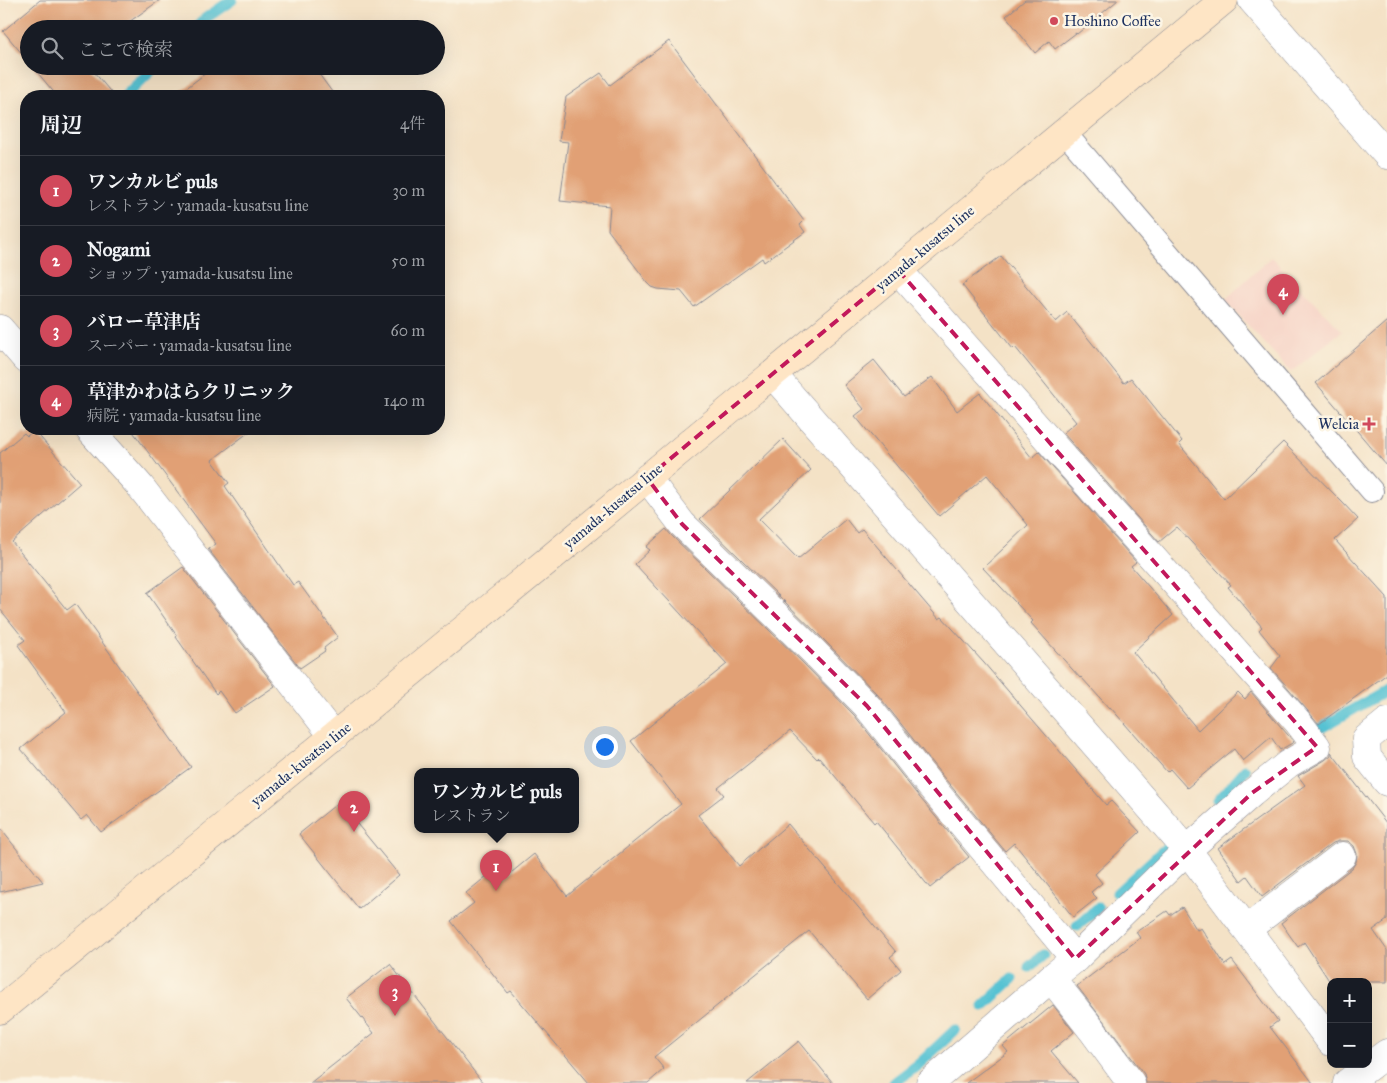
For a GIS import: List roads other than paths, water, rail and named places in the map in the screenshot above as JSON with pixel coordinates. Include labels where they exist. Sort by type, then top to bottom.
[{"type":"main road","name":"yamada-kusatsu line","points":[[0,1010],[334,737],[1224,0]]},
{"type":"street","points":[[1252,0],[1387,155]]},
{"type":"street","points":[[898,270],[1298,722],[1317,746],[1288,764],[1252,793],[1188,850],[1074,959],[930,1083]]},
{"type":"street","points":[[0,329],[20,352]]},
{"type":"street","points":[[772,375],[1188,850],[1327,1037]]},
{"type":"street","points":[[94,435],[140,486],[334,737]]},
{"type":"street","points":[[647,478],[682,524],[813,651],[866,706],[1074,959]]},
{"type":"street","points":[[1387,722],[1366,739],[1367,758],[1387,782]]},
{"type":"street","points":[[1247,930],[1342,856]]},
{"type":"street","points":[[1051,978],[1131,1083]]},
{"type":"lane","points":[[1064,133],[1372,491]]},
{"type":"waterway","points":[[204,20],[232,0]]},
{"type":"waterway","points":[[131,90],[147,75]]},
{"type":"waterway","points":[[1319,729],[1387,690]]},
{"type":"waterway","points":[[1218,801],[1245,770]]},
{"type":"waterway","points":[[1117,893],[1166,848]]},
{"type":"waterway","points":[[1077,926],[1098,908]]},
{"type":"waterway","points":[[1029,967],[1043,955]]},
{"type":"waterway","points":[[983,1006],[1012,979]]},
{"type":"waterway","points":[[894,1083],[919,1064],[955,1030]]},
{"type":"place","name":"Hoshino Coffee","points":[[1054,21]]},
{"type":"place","name":"草津かわはらクリニック","points":[[1283,315]]},
{"type":"place","name":"Welcia","points":[[1369,424]]},
{"type":"place","name":"Nogami","points":[[354,832]]},
{"type":"place","name":"ワンカルビ puls","points":[[496,891]]},
{"type":"place","name":"バロー草津店","points":[[395,1016]]}]
